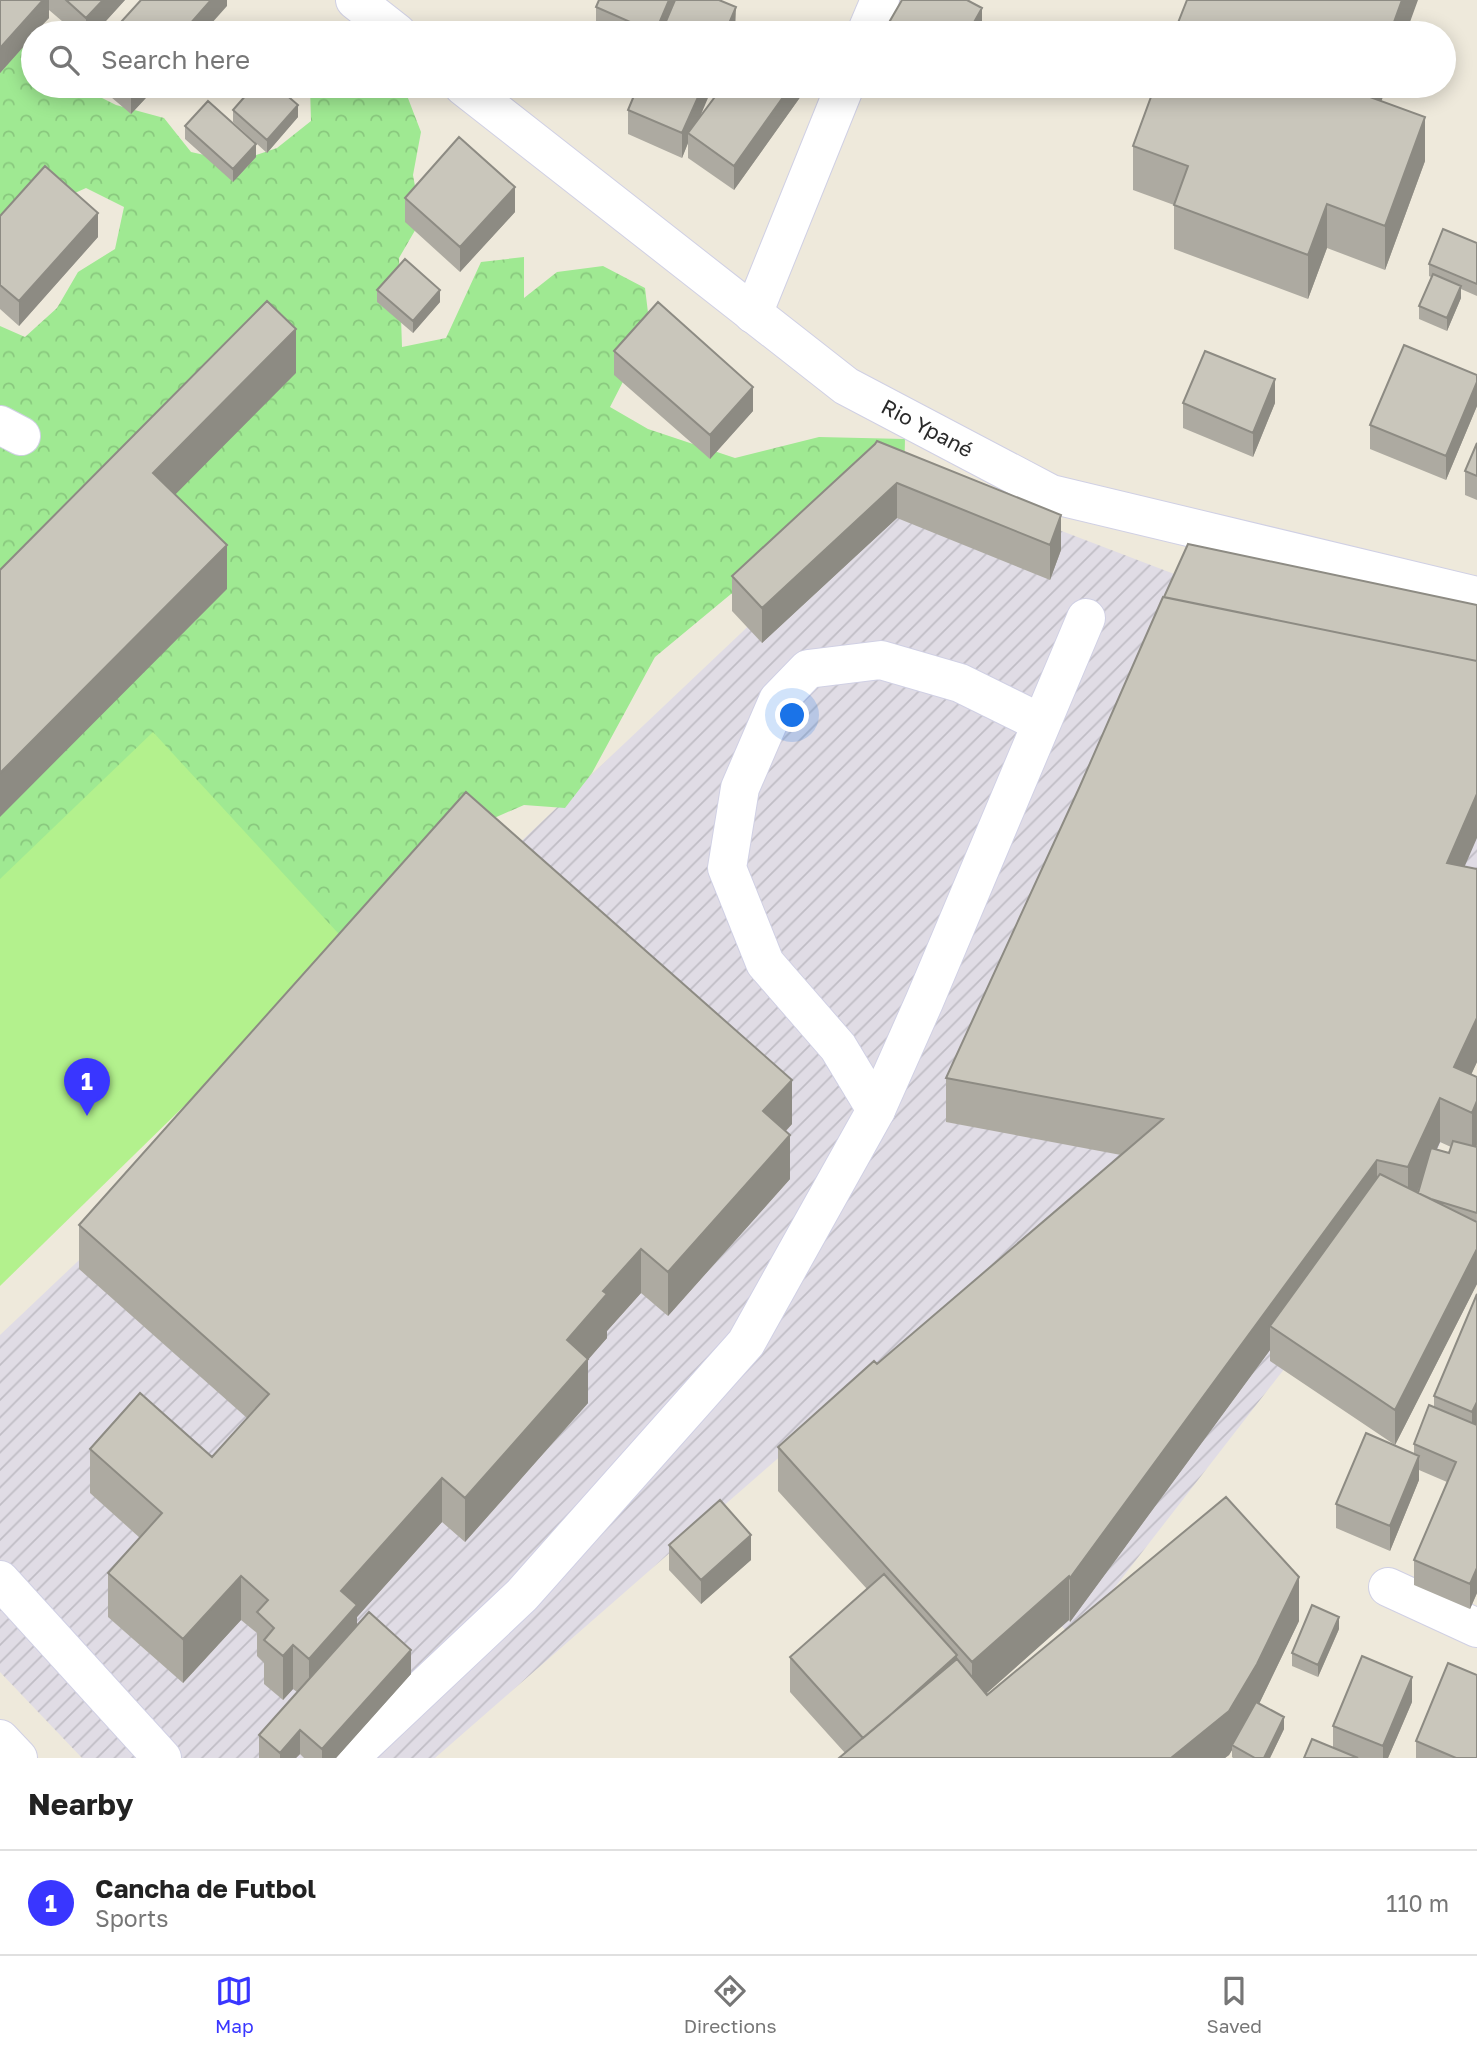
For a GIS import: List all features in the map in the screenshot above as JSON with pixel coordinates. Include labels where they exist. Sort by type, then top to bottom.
[{"type":"street","points":[[355,0],[382,21]]},
{"type":"street","points":[[871,21],[880,0]]},
{"type":"street","name":"Rio Ypané","points":[[478,98],[846,387],[1051,494],[1477,596]]},
{"type":"street","points":[[753,314],[840,98]]},
{"type":"street","points":[[349,1758],[522,1595],[746,1343],[876,1110],[1086,618]]},
{"type":"street","points":[[876,1110],[838,1047],[765,963],[727,867],[740,788],[778,700],[808,669],[881,660],[960,683],[1041,723]]},
{"type":"street","points":[[0,1580],[162,1758]]},
{"type":"street","points":[[1388,1587],[1477,1628]]},
{"type":"street","points":[[0,1739],[18,1758]]},
{"type":"shaded area","points":[[910,473],[1182,577],[1477,640],[1477,1054],[1419,1195],[1074,1640],[855,1391],[435,1758],[82,1758],[0,1672],[0,1335]]},
{"type":"green space","points":[[21,38],[21,98],[102,98],[116,105],[164,118],[191,152],[236,162],[277,148],[311,121],[310,98],[408,98],[421,132],[413,175],[421,220],[399,258],[402,347],[446,338],[481,262],[524,257],[524,298],[557,272],[603,266],[645,288],[650,329],[610,407],[648,429],[735,458],[819,437],[905,439],[904,481],[808,568],[731,594],[655,657],[592,773],[565,808],[524,805],[485,822],[362,943],[0,910],[0,804],[196,620],[219,582],[0,591],[0,326],[25,337],[57,308],[78,272],[115,249],[124,207],[86,188],[11,222],[0,220],[0,71]]},
{"type":"green space","points":[[153,732],[349,945],[0,1286],[0,879]]},
{"type":"building","points":[[0,0],[43,0],[24,21],[21,21],[21,25],[0,48]]},
{"type":"building","points":[[66,0],[103,0],[86,18]]},
{"type":"building","points":[[141,0],[211,0],[193,21],[122,21]]},
{"type":"building","points":[[599,0],[669,0],[660,21],[628,21],[596,7]]},
{"type":"building","points":[[675,0],[719,0],[736,7],[730,21],[666,21]]},
{"type":"building","points":[[902,0],[967,0],[982,8],[975,21],[890,21]]},
{"type":"building","points":[[1187,0],[1402,0],[1394,21],[1179,21]]},
{"type":"building","points":[[244,98],[290,98],[298,105],[267,140],[233,110]]},
{"type":"building","points":[[633,98],[698,98],[682,133],[628,110]]},
{"type":"building","points":[[714,98],[782,98],[734,166],[688,133]]},
{"type":"building","points":[[1151,98],[1373,98],[1425,117],[1385,226],[1327,204],[1308,255],[1174,205],[1188,166],[1133,146]]},
{"type":"building","points":[[208,101],[256,144],[233,169],[185,126]]},
{"type":"building","points":[[459,137],[515,187],[460,247],[405,198]]},
{"type":"building","points":[[45,166],[98,213],[19,301],[0,285],[0,216]]},
{"type":"building","points":[[1443,229],[1477,243],[1477,284],[1429,264]]},
{"type":"building","points":[[405,259],[440,290],[413,321],[377,290]]},
{"type":"building","points":[[1433,274],[1461,286],[1447,318],[1419,306]]},
{"type":"building","points":[[267,301],[296,329],[153,473],[227,545],[0,773],[0,570]]},
{"type":"building","points":[[658,302],[753,387],[710,435],[614,351]]},
{"type":"building","points":[[1404,345],[1477,375],[1477,382],[1446,456],[1370,425]]},
{"type":"building","points":[[1205,351],[1275,379],[1253,433],[1183,403]]},
{"type":"building","points":[[877,441],[1061,515],[1050,545],[897,483],[762,608],[732,576]]},
{"type":"building","points":[[1477,443],[1477,476],[1465,471]]},
{"type":"building","points":[[1188,544],[1477,605],[1477,661],[1164,597]]},
{"type":"building","points":[[1163,597],[1477,661],[1477,794],[1447,863],[1477,869],[1477,1018],[1454,1067],[1477,1077],[1477,1101],[1472,1113],[1440,1098],[1408,1167],[1377,1160],[1070,1578],[1069,1576],[972,1662],[778,1447],[874,1361],[877,1364],[1163,1119],[946,1078]]},
{"type":"building","points":[[466,792],[792,1080],[763,1111],[790,1135],[668,1272],[641,1249],[603,1291],[607,1294],[567,1340],[588,1359],[465,1498],[442,1478],[341,1591],[357,1605],[309,1659],[293,1645],[283,1656],[264,1640],[274,1628],[257,1612],[268,1600],[241,1576],[183,1639],[108,1573],[162,1513],[90,1449],[140,1393],[212,1457],[269,1394],[79,1225]]},
{"type":"building","points":[[1453,1141],[1477,1147],[1477,1213],[1418,1193],[1431,1148],[1449,1153]]},
{"type":"building","points":[[1380,1174],[1477,1222],[1477,1249],[1395,1410],[1270,1326]]},
{"type":"building","points":[[1477,1294],[1477,1402],[1472,1412],[1434,1396]]},
{"type":"building","points":[[1429,1405],[1477,1425],[1477,1568],[1470,1584],[1414,1560],[1456,1462],[1414,1444]]},
{"type":"building","points":[[1366,1433],[1419,1456],[1390,1526],[1336,1504]]},
{"type":"building","points":[[1226,1497],[1299,1577],[1257,1664],[1229,1711],[1171,1758],[839,1758],[957,1659],[987,1695]]},
{"type":"building","points":[[720,1500],[751,1535],[701,1580],[669,1545]]},
{"type":"building","points":[[884,1574],[957,1655],[863,1738],[790,1657]]},
{"type":"building","points":[[1312,1605],[1339,1617],[1318,1665],[1292,1653]]},
{"type":"building","points":[[369,1612],[411,1650],[322,1749],[300,1730],[280,1753],[259,1735]]},
{"type":"building","points":[[1362,1656],[1412,1677],[1383,1746],[1333,1726]]},
{"type":"building","points":[[1448,1663],[1477,1675],[1477,1758],[1456,1758],[1416,1741]]},
{"type":"building","points":[[1256,1702],[1284,1717],[1264,1758],[1255,1758],[1232,1745]]},
{"type":"building","points":[[1312,1739],[1358,1758],[1304,1758]]},
{"type":"place","name":"Cancha de Futbol","points":[[87,1116]]}]
